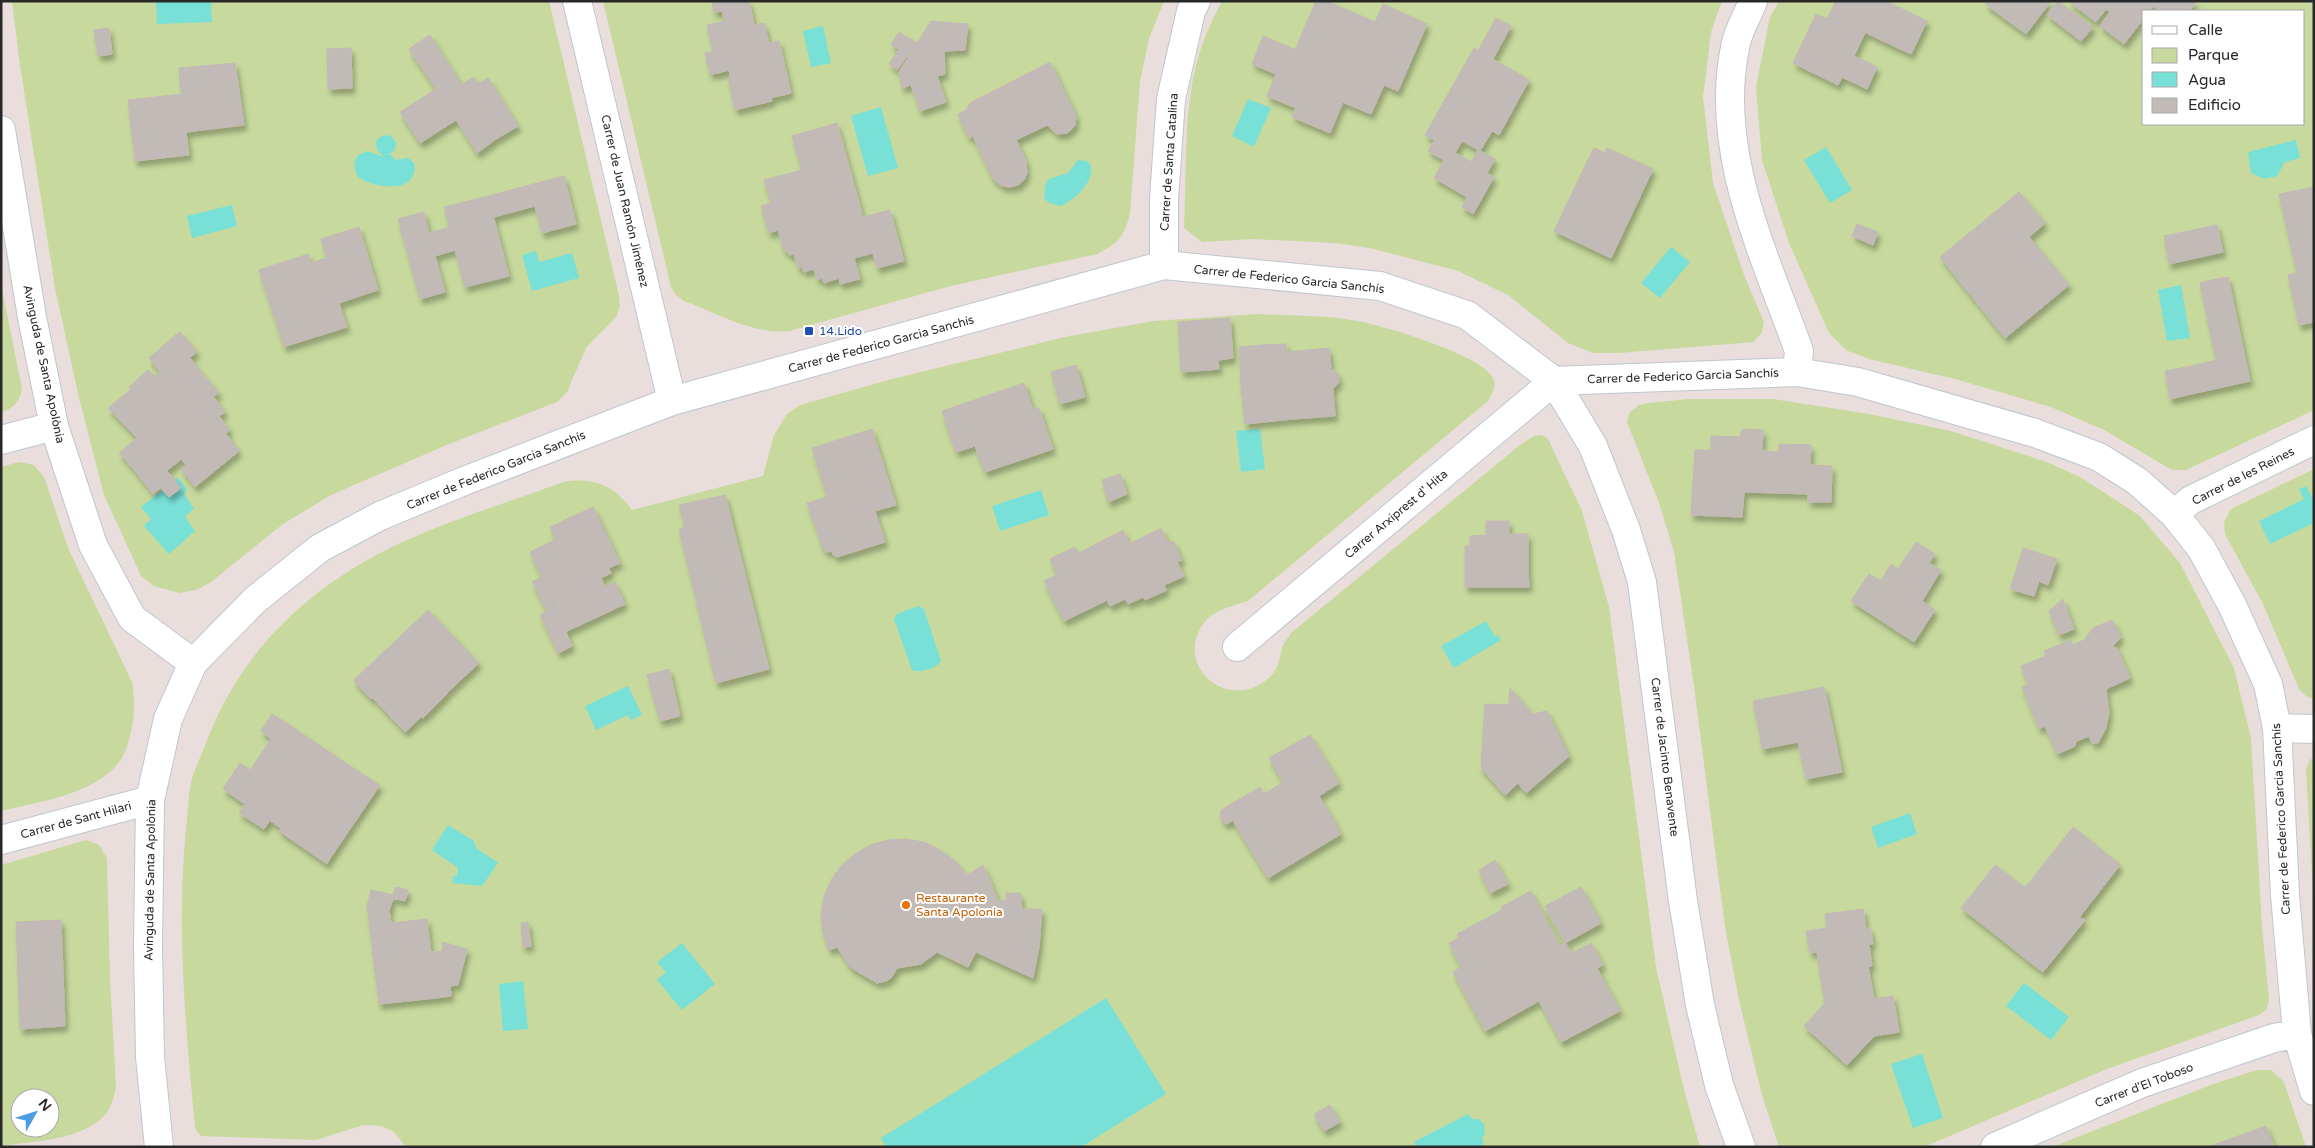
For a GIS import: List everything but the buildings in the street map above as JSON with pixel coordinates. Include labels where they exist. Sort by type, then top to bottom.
[{"type":"street","name":"Carrer de Juan Ramón Jiménez","points":[[577,1],[672,402]]},
{"type":"street","name":"Carrer de Santa Catalina","points":[[1164,265],[1164,199],[1172,100],[1191,11],[1196,1]]},
{"type":"street","points":[[1753,1],[1736,42],[1728,113],[1738,175],[1799,350],[1798,372]]},
{"type":"street","name":"Avinguda de Santa Apolònia","points":[[1,130],[32,317],[54,426],[93,545],[132,618],[192,663],[168,720],[150,800],[148,947],[150,1057],[159,1147]]},
{"type":"street","name":"Carrer de Federico Garcia Sanchís","points":[[192,663],[255,600],[320,548],[380,516],[455,484],[672,402],[1164,265],[1380,286],[1466,315],[1554,380],[1798,372],[1858,382],[2035,433],[2099,457],[2137,482],[2174,514],[2201,548],[2232,605],[2268,684],[2277,728],[2285,895],[2297,1034],[2314,1091]]},
{"type":"street","name":"Carrer Arxiprest d' Hita","points":[[1237,647],[1554,380]]},
{"type":"street","name":"Carrer de Jacinto Benavente","points":[[1554,380],[1593,446],[1626,530],[1642,582],[1682,891],[1700,1005],[1719,1085],[1741,1147]]},
{"type":"street","points":[[1,440],[54,426]]},
{"type":"street","name":"Carrer de les Reines","points":[[2174,514],[2191,500],[2314,440]]},
{"type":"street","points":[[2277,728],[2314,729]]},
{"type":"street","name":"Carrer de Sant Hilari","points":[[1,840],[150,800]]},
{"type":"street","name":"Carrer d'El Toboso","points":[[1995,1147],[2142,1083],[2274,1038],[2297,1034]]},
{"type":"green space","points":[[12,1],[549,1],[619,296],[620,307],[616,317],[586,348],[567,392],[557,402],[449,444],[331,495],[283,524],[211,582],[196,590],[179,593],[154,586],[141,576],[104,495],[79,398],[55,288],[20,65]]},
{"type":"green space","points":[[603,1],[1164,1],[1149,39],[1140,81],[1130,213],[1123,234],[1116,243],[1097,254],[951,286],[789,331],[762,330],[735,322],[684,301],[675,294],[671,287]]},
{"type":"green space","points":[[1222,1],[1722,1],[1711,32],[1703,97],[1713,183],[1744,275],[1764,322],[1762,332],[1754,342],[1619,353],[1593,353],[1568,343],[1508,295],[1458,271],[1370,248],[1335,243],[1253,239],[1202,242],[1184,228],[1189,102],[1199,54]]},
{"type":"green space","points":[[1779,1],[2314,1],[2314,410],[2186,470],[2172,470],[2104,430],[2051,407],[1955,379],[1869,359],[1846,350],[1829,333],[1789,243],[1762,160],[1756,87],[1770,17]]},
{"type":"green space","points":[[1,284],[22,389],[15,404],[1,412]]},
{"type":"green space","points":[[1258,314],[1308,316],[1357,321],[1409,335],[1473,361],[1487,371],[1494,380],[1494,386],[1488,401],[1248,601],[1224,609],[1208,619],[1196,639],[1195,654],[1200,669],[1210,680],[1223,688],[1238,691],[1254,687],[1270,677],[1277,666],[1283,645],[1291,633],[1520,445],[1537,435],[1548,439],[1582,511],[1609,607],[1656,967],[1683,1086],[1700,1147],[406,1147],[394,1132],[381,1126],[363,1125],[316,1140],[201,1136],[195,1128],[183,979],[183,867],[191,783],[219,713],[251,660],[292,614],[316,594],[369,559],[415,536],[563,482],[584,481],[602,485],[618,494],[632,510],[763,476],[774,435],[787,414],[800,405],[892,379],[1065,337],[1154,321]]},
{"type":"green space","points":[[1689,399],[1773,399],[1869,414],[1951,431],[2047,462],[2082,478],[2140,516],[2180,563],[2234,668],[2251,738],[2262,927],[2269,1000],[2266,1010],[2259,1015],[2107,1069],[1924,1147],[1779,1147],[1762,1095],[1739,1000],[1725,927],[1694,686],[1674,552],[1659,503],[1627,422],[1629,413],[1639,405]]},
{"type":"green space","points":[[19,462],[34,465],[44,477],[69,550],[132,682],[134,713],[126,750],[120,761],[96,782],[66,795],[1,811],[1,467]]},
{"type":"green space","points":[[2314,469],[2314,699],[2306,696],[2299,689],[2263,604],[2225,534],[2224,522],[2231,509]]},
{"type":"green space","points":[[2314,757],[2314,909],[2306,769],[2310,760]]},
{"type":"green space","points":[[86,840],[99,845],[107,858],[110,979],[116,1087],[112,1103],[104,1116],[94,1124],[82,1131],[60,1137],[60,1088],[10,1088],[10,1138],[56,1138],[1,1146],[1,865]]},
{"type":"green space","points":[[2257,1070],[2271,1070],[2284,1082],[2306,1147],[2052,1147],[2213,1084]]},
{"type":"water","points":[[211,1],[212,22],[157,24],[156,2]]},
{"type":"water","points":[[823,26],[831,63],[811,67],[803,31]]},
{"type":"water","points":[[1248,99],[1271,108],[1254,147],[1232,136]]},
{"type":"water","points":[[881,107],[898,168],[868,176],[851,116]]},
{"type":"water","points":[[388,135],[396,143],[395,150],[388,155],[392,155],[395,160],[408,158],[414,163],[414,173],[410,180],[403,185],[384,186],[374,184],[357,176],[354,164],[357,156],[367,151],[384,157],[377,150],[376,142],[380,137]]},
{"type":"water","points":[[2296,140],[2300,158],[2285,162],[2277,176],[2264,179],[2251,173],[2248,152]]},
{"type":"water","points":[[1826,147],[1852,190],[1830,203],[1804,160]]},
{"type":"water","points":[[1078,160],[1087,161],[1091,166],[1091,173],[1086,185],[1077,195],[1061,206],[1049,203],[1044,198],[1045,186],[1049,179],[1068,173]]},
{"type":"water","points":[[232,205],[237,226],[192,238],[187,216]]},
{"type":"water","points":[[1671,247],[1690,262],[1660,298],[1641,283]]},
{"type":"water","points":[[536,251],[539,262],[572,253],[579,278],[532,291],[522,255]]},
{"type":"water","points":[[2181,285],[2190,338],[2167,341],[2158,290]]},
{"type":"water","points":[[1260,429],[1265,469],[1241,472],[1236,431]]},
{"type":"water","points":[[178,478],[187,489],[184,494],[194,508],[185,517],[195,531],[169,554],[144,526],[151,519],[141,507],[162,490],[169,497],[180,488],[174,480]]},
{"type":"water","points":[[2306,486],[2314,502],[2314,523],[2270,544],[2259,521],[2304,499],[2299,489]]},
{"type":"water","points":[[1041,490],[1049,515],[1000,531],[992,506]]},
{"type":"water","points":[[918,606],[924,609],[941,661],[928,670],[919,671],[912,670],[894,619],[897,614]]},
{"type":"water","points":[[1486,621],[1495,637],[1498,635],[1501,640],[1454,668],[1441,646]]},
{"type":"water","points":[[628,686],[642,715],[631,720],[628,715],[596,730],[585,706]]},
{"type":"water","points":[[1910,813],[1917,834],[1878,848],[1871,827]]},
{"type":"water","points":[[448,825],[474,841],[476,848],[498,863],[482,886],[452,883],[453,876],[457,876],[458,868],[432,850]]},
{"type":"water","points":[[682,943],[715,984],[682,1010],[657,980],[666,972],[657,962]]},
{"type":"water","points":[[523,981],[528,1029],[503,1031],[499,984]]},
{"type":"water","points":[[2024,983],[2069,1017],[2051,1040],[2006,1006]]},
{"type":"water","points":[[1106,998],[1166,1094],[1081,1147],[886,1147],[881,1138]]},
{"type":"water","points":[[1922,1054],[1943,1118],[1913,1128],[1891,1064]]},
{"type":"water","points":[[1468,1114],[1472,1119],[1478,1119],[1484,1124],[1485,1133],[1482,1138],[1484,1144],[1478,1147],[1416,1147],[1414,1142]]},
{"type":"place","name":"14.Lido","points":[[809,331]]},
{"type":"place","name":"Restaurante Santa Apolonia","points":[[906,905]]}]
